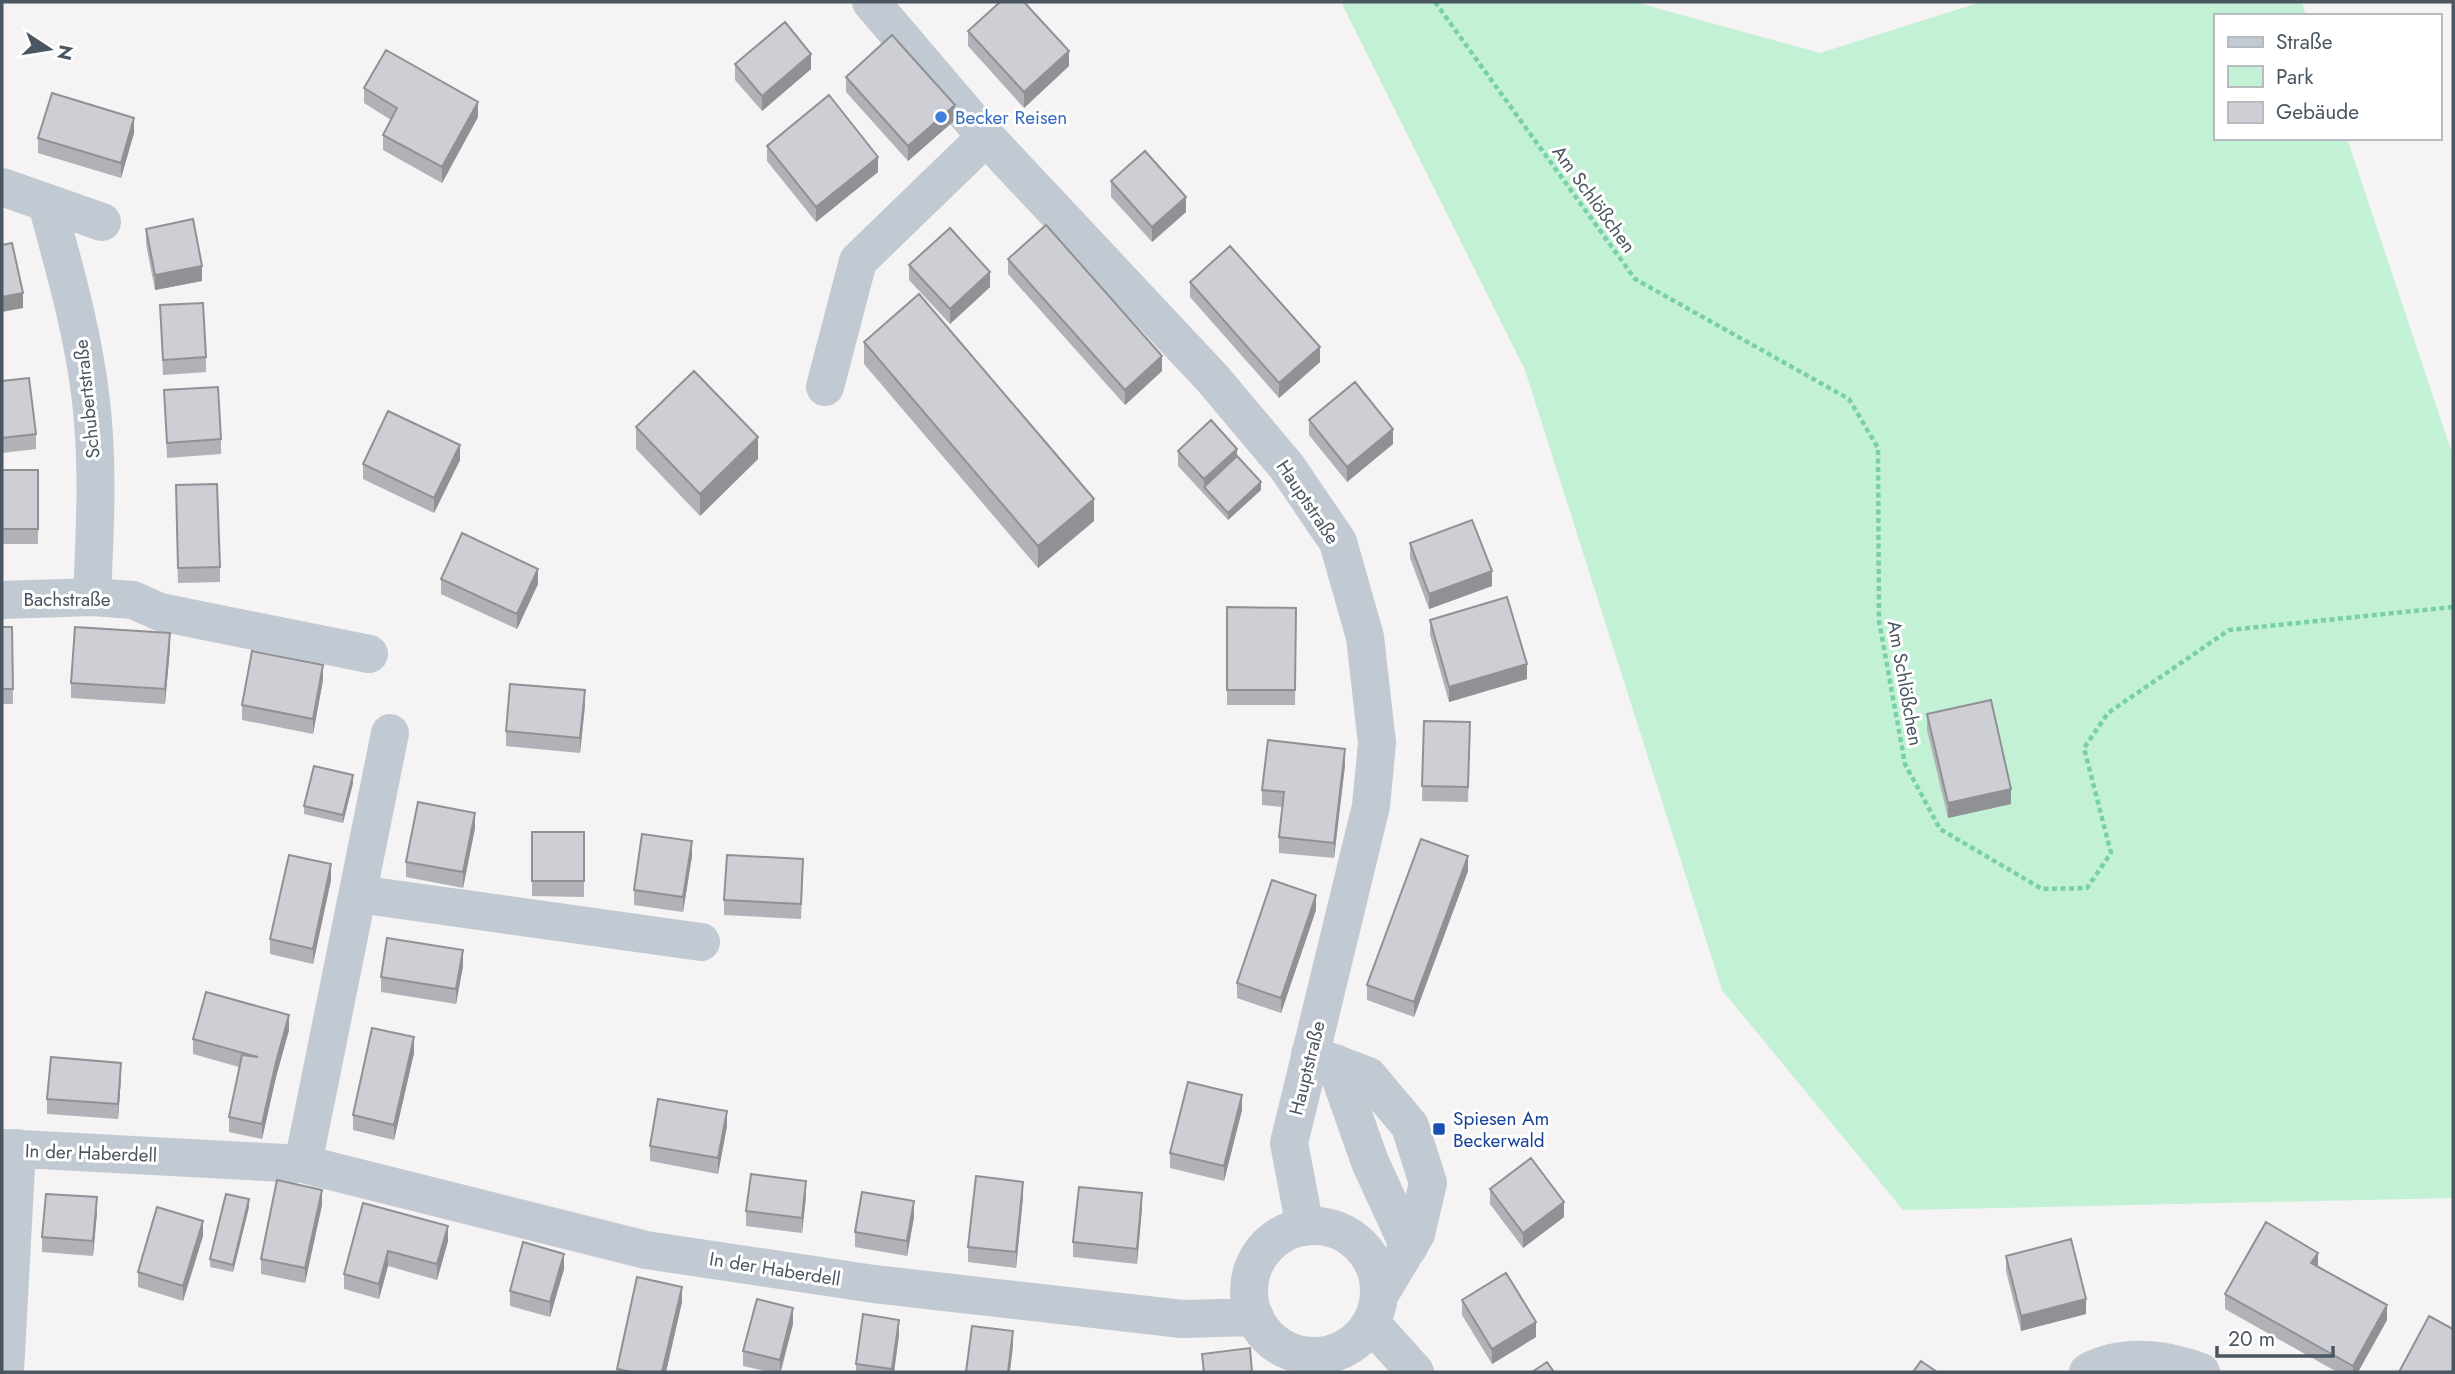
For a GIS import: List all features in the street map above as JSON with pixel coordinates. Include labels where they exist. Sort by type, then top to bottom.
[{"type":"street","name":"Hauptstraße","points":[[871,2],[986,137],[1213,379],[1287,467],[1338,542],[1364,637],[1377,743],[1371,806],[1323,1058],[1289,1143],[1305,1227]]},
{"type":"street","points":[[825,387],[858,261],[986,137]]},
{"type":"street","points":[[2,187],[102,222]]},
{"type":"street","name":"Schubertstraße","points":[[47,204],[76,310],[90,394],[97,488],[92,597]]},
{"type":"street","name":"Bachstraße","points":[[2,600],[92,597],[133,600],[160,612],[369,654]]},
{"type":"street","points":[[303,1164],[390,733]]},
{"type":"street","points":[[358,894],[701,942]]},
{"type":"street","points":[[1323,1058],[1368,1076],[1410,1126],[1428,1183],[1416,1234],[1376,1309],[1358,1340],[1341,1352],[1299,1364],[1265,1334],[1255,1317],[1250,1298],[1251,1278],[1258,1259],[1270,1243],[1286,1233],[1305,1227],[1333,1230],[1359,1243],[1370,1258],[1378,1275],[1376,1309],[1415,1372]]},
{"type":"street","name":"In der Haberdell","points":[[5,1372],[9,1148],[303,1164],[646,1250],[874,1284],[1182,1319],[1255,1317]]},
{"type":"street","points":[[2088,1372],[2133,1359],[2176,1363],[2201,1372]]},
{"type":"path","name":"Am Schlößchen","points":[[1435,2],[1634,279],[1849,399],[1878,448],[1879,621],[1905,764],[1940,829],[2042,889],[2087,888],[2111,853],[2084,748],[2108,713],[2229,630],[2453,607]]},
{"type":"green space","points":[[1341,2],[1635,2],[1820,53],[1981,2],[2302,2],[2305,14],[2214,14],[2214,140],[2348,140],[2453,456],[2453,1198],[1903,1210],[1722,990],[1525,370]]},
{"type":"building","points":[[1000,2],[1024,2],[1069,51],[1024,92],[968,31]]},
{"type":"building","points":[[785,22],[811,54],[762,96],[735,64]]},
{"type":"building","points":[[892,35],[955,105],[908,146],[846,77]]},
{"type":"building","points":[[386,50],[478,102],[442,167],[383,135],[397,108],[364,88]]},
{"type":"building","points":[[52,93],[134,118],[121,163],[38,138]]},
{"type":"building","points":[[829,95],[878,157],[816,207],[767,146]]},
{"type":"building","points":[[1145,151],[1186,197],[1152,227],[1111,181]]},
{"type":"building","points":[[193,219],[202,266],[155,275],[146,229]]},
{"type":"building","points":[[1046,225],[1162,356],[1125,390],[1008,259]]},
{"type":"building","points":[[950,228],[990,272],[950,309],[909,265]]},
{"type":"building","points":[[12,243],[23,293],[2,297],[2,245]]},
{"type":"building","points":[[1230,246],[1320,347],[1279,383],[1190,282]]},
{"type":"building","points":[[919,294],[1094,499],[1038,546],[864,342]]},
{"type":"building","points":[[203,303],[206,357],[163,360],[160,305]]},
{"type":"building","points":[[694,371],[758,437],[700,494],[636,427]]},
{"type":"building","points":[[29,378],[36,434],[2,438],[2,381]]},
{"type":"building","points":[[1355,382],[1393,429],[1347,467],[1309,420]]},
{"type":"building","points":[[218,387],[221,439],[167,443],[164,390]]},
{"type":"building","points":[[388,411],[460,445],[434,498],[363,464]]},
{"type":"building","points":[[1211,420],[1237,449],[1204,479],[1178,451]]},
{"type":"building","points":[[1237,456],[1261,482],[1228,513],[1204,487]]},
{"type":"building","points":[[2,470],[38,470],[38,529],[2,529]]},
{"type":"building","points":[[217,484],[220,567],[178,568],[176,485]]},
{"type":"building","points":[[1472,520],[1492,571],[1429,594],[1410,543]]},
{"type":"building","points":[[462,533],[538,569],[517,614],[441,579]]},
{"type":"building","points":[[1507,597],[1527,664],[1449,687],[1430,620]]},
{"type":"building","points":[[1227,607],[1296,608],[1295,690],[1227,690]]},
{"type":"building","points":[[2,627],[12,627],[13,689],[2,689]]},
{"type":"building","points":[[75,627],[170,633],[165,689],[71,683]]},
{"type":"building","points":[[252,651],[323,665],[313,719],[242,705]]},
{"type":"building","points":[[510,684],[585,690],[580,738],[506,731]]},
{"type":"building","points":[[1991,700],[2011,789],[1948,803],[1927,714]]},
{"type":"building","points":[[1424,721],[1470,722],[1468,787],[1422,786]]},
{"type":"building","points":[[1268,740],[1345,749],[1334,843],[1279,837],[1284,792],[1262,790]]},
{"type":"building","points":[[314,766],[353,775],[343,815],[304,806]]},
{"type":"building","points":[[418,802],[475,813],[463,872],[406,862]]},
{"type":"building","points":[[532,832],[584,832],[584,881],[532,881]]},
{"type":"building","points":[[642,834],[692,841],[683,897],[634,890]]},
{"type":"building","points":[[1421,839],[1468,856],[1414,1002],[1367,985]]},
{"type":"building","points":[[289,855],[331,864],[313,949],[270,939]]},
{"type":"building","points":[[727,855],[803,859],[801,904],[724,900]]},
{"type":"building","points":[[1272,880],[1316,895],[1281,998],[1237,983]]},
{"type":"building","points":[[387,938],[463,950],[456,989],[381,977]]},
{"type":"building","points":[[206,992],[289,1015],[262,1124],[229,1117],[242,1055],[258,1057],[193,1039]]},
{"type":"building","points":[[372,1028],[414,1037],[394,1125],[353,1115]]},
{"type":"building","points":[[51,1057],[121,1063],[118,1104],[47,1099]]},
{"type":"building","points":[[1188,1082],[1242,1095],[1224,1166],[1170,1153]]},
{"type":"building","points":[[658,1099],[727,1111],[718,1158],[650,1146]]},
{"type":"building","points":[[1531,1158],[1564,1202],[1523,1233],[1490,1189]]},
{"type":"building","points":[[751,1174],[806,1181],[802,1218],[746,1211]]},
{"type":"building","points":[[976,1176],[1023,1182],[1016,1252],[968,1247]]},
{"type":"building","points":[[277,1180],[322,1190],[305,1268],[261,1259]]},
{"type":"building","points":[[1079,1187],[1142,1193],[1137,1249],[1073,1242]]},
{"type":"building","points":[[862,1192],[914,1201],[907,1241],[855,1232]]},
{"type":"building","points":[[46,1194],[97,1197],[93,1241],[42,1237]]},
{"type":"building","points":[[226,1194],[249,1199],[233,1265],[210,1259]]},
{"type":"building","points":[[363,1203],[448,1226],[437,1264],[388,1251],[379,1284],[344,1274]]},
{"type":"building","points":[[157,1207],[203,1221],[183,1286],[138,1272]]},
{"type":"building","points":[[2266,1222],[2318,1253],[2311,1263],[2387,1305],[2353,1366],[2225,1294]]},
{"type":"building","points":[[2071,1239],[2086,1299],[2021,1316],[2006,1256]]},
{"type":"building","points":[[523,1242],[564,1254],[550,1302],[510,1291]]},
{"type":"building","points":[[1506,1273],[1536,1322],[1492,1349],[1462,1300]]},
{"type":"building","points":[[637,1277],[682,1287],[662,1372],[617,1369]]},
{"type":"building","points":[[757,1299],[793,1308],[780,1360],[743,1351]]},
{"type":"building","points":[[863,1314],[899,1320],[892,1369],[856,1364]]},
{"type":"building","points":[[2429,1316],[2453,1329],[2453,1372],[2399,1372]]},
{"type":"building","points":[[972,1326],[1013,1331],[1008,1372],[966,1372]]},
{"type":"building","points":[[1250,1348],[1252,1372],[1204,1372],[1202,1354]]},
{"type":"building","points":[[1921,1361],[1937,1372],[1913,1372]]},
{"type":"building","points":[[1547,1362],[1554,1372],[1532,1372]]},
{"type":"place","name":"Becker Reisen","points":[[941,117]]},
{"type":"place","name":"Spiesen Am Beckerwald","points":[[1439,1129]]}]
